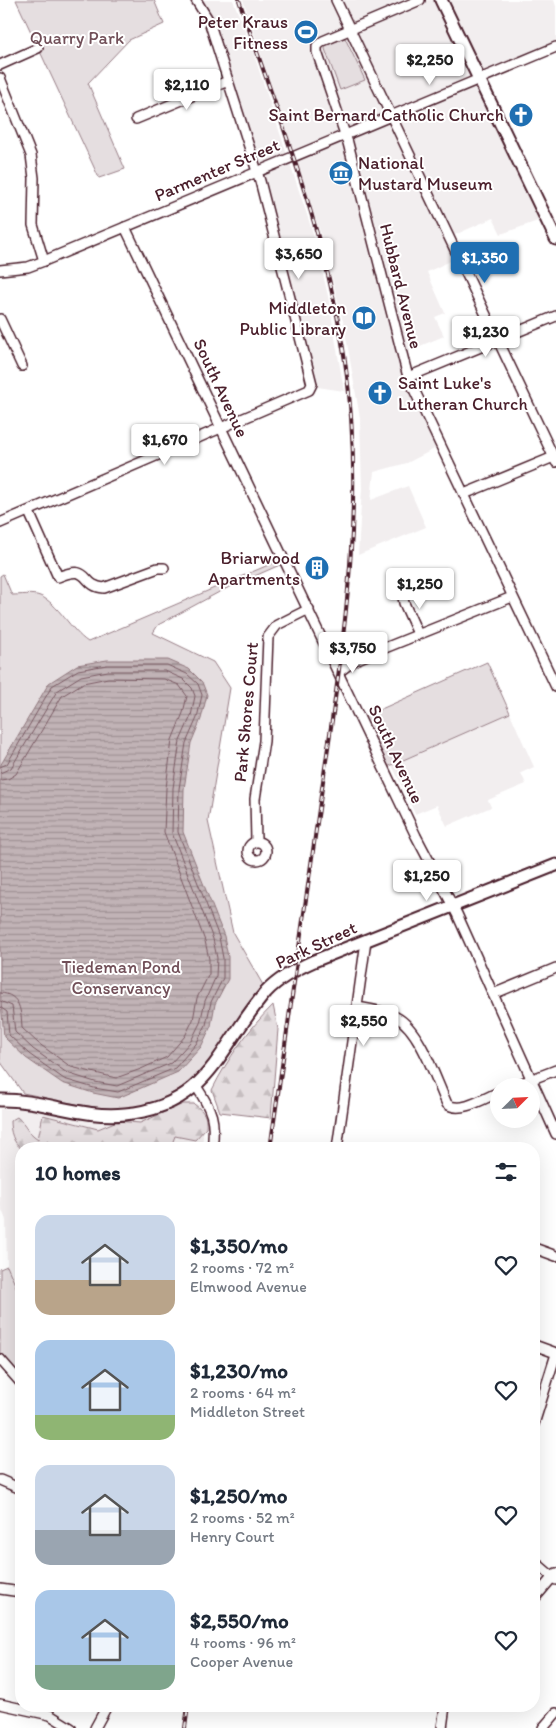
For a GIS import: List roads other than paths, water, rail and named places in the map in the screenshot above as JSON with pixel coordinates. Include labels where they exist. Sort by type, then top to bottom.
[{"type":"main road","points":[[441,0],[556,239]]},
{"type":"main road","name":"Park Street","points":[[0,1100],[18,1100],[100,1115],[124,1114],[165,1104],[196,1086],[212,1070],[255,1006],[276,983],[302,967],[556,865]]},
{"type":"street","points":[[0,523],[309,390],[311,386],[311,377],[291,296],[257,171],[208,21],[196,0]]},
{"type":"street","points":[[336,0],[555,459],[464,494]]},
{"type":"street","points":[[350,30],[420,0]]},
{"type":"street","name":"Hubbard Avenue","points":[[350,30],[317,46],[318,58],[346,134],[408,378],[556,687]]},
{"type":"street","name":"Parmenter Street","points":[[0,270],[28,267],[556,47]]},
{"type":"street","points":[[0,65],[38,48]]},
{"type":"street","points":[[0,78],[31,155],[34,178],[33,225],[44,260]]},
{"type":"street","points":[[136,119],[228,81]]},
{"type":"street","name":"South Avenue","points":[[125,227],[452,906],[530,1078]]},
{"type":"street","points":[[408,378],[556,316]]},
{"type":"street","points":[[0,319],[22,366]]},
{"type":"street","points":[[29,512],[58,577],[72,571],[81,574],[98,588],[109,588],[158,568],[164,568]]},
{"type":"street","points":[[402,592],[404,603],[418,634]]},
{"type":"street","points":[[339,672],[355,660],[512,597]]},
{"type":"street","name":"Park Shores Court","points":[[256,841],[254,799],[264,740],[268,637],[277,625],[309,609]]},
{"type":"street","points":[[338,1142],[366,941]]},
{"type":"street","points":[[493,994],[556,968]]},
{"type":"street","points":[[358,1007],[396,1016],[405,1024],[416,1038],[447,1104],[456,1108],[490,1096]]},
{"type":"street","points":[[536,1078],[556,1070]]},
{"type":"street","points":[[196,1086],[213,1117],[213,1142]]},
{"type":"street","name":"South Avenue","points":[[540,1099],[556,1134]]},
{"type":"street","points":[[540,1250],[556,1256]]},
{"type":"street","points":[[540,1347],[556,1353],[540,1405]]},
{"type":"street","points":[[0,1359],[15,1376]]},
{"type":"street","points":[[0,1480],[15,1486]]},
{"type":"street","points":[[540,1565],[555,1576],[540,1592]]},
{"type":"street","points":[[0,1589],[15,1591]]},
{"type":"street","points":[[0,1704],[15,1707]]},
{"type":"street","points":[[40,1712],[50,1714],[71,1728]]},
{"type":"street","points":[[96,1728],[104,1712]]},
{"type":"street","points":[[442,1728],[444,1712]]},
{"type":"street","points":[[543,1728],[556,1713]]},
{"type":"water","name":"Tiedeman Pond Conservancy","points":[[107,660],[168,660],[189,669],[202,682],[207,695],[201,719],[191,743],[184,789],[183,832],[224,936],[228,957],[228,979],[215,1004],[211,1026],[201,1047],[178,1072],[118,1098],[93,1093],[62,1083],[26,1058],[4,1037],[0,990],[0,766],[49,683],[77,665]]},
{"type":"railway","points":[[239,0],[300,178],[326,268],[337,314],[345,361],[351,415],[353,468],[352,522],[344,628],[271,1142]]},
{"type":"railway","points":[[185,1728],[187,1712]]},
{"type":"place","name":"Peter Kraus Fitness","points":[[306,32]]},
{"type":"place","name":"Saint Bernard Catholic Church","points":[[521,115]]},
{"type":"place","name":"National Mustard Museum","points":[[341,173]]},
{"type":"place","name":"Middleton Public Library","points":[[364,318]]},
{"type":"place","name":"Saint Luke's Lutheran Church","points":[[380,393]]},
{"type":"place","name":"Briarwood Apartments","points":[[317,568]]},
{"type":"park label","name":"Quarry Park","points":[[77,38]]}]
